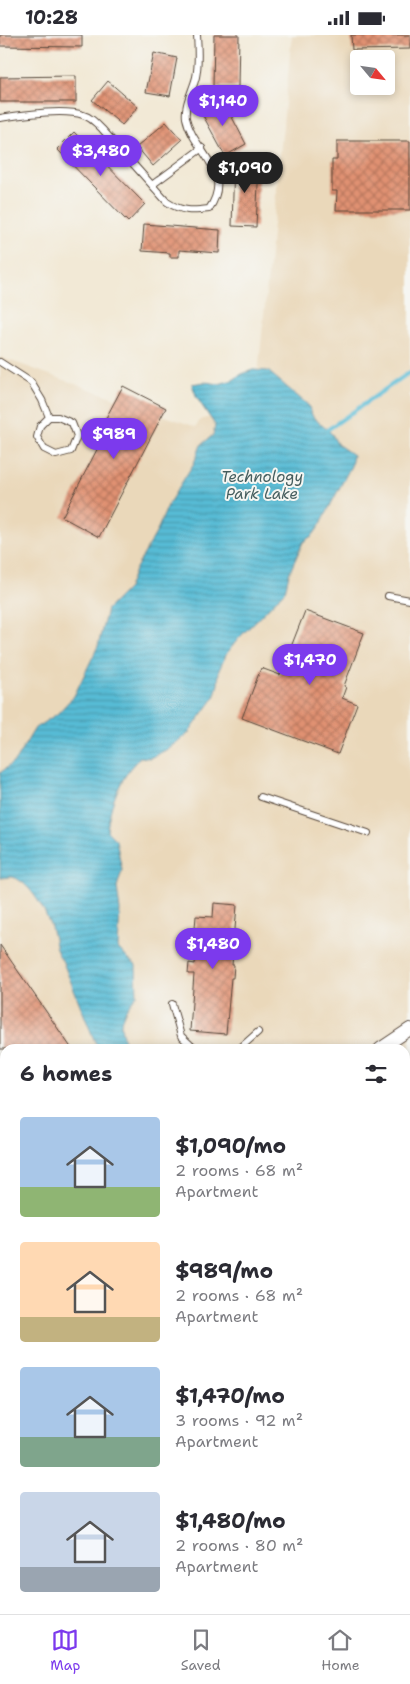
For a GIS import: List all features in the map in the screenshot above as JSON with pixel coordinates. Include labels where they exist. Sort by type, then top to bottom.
[{"type":"street","points":[[388,1044],[410,1029]]},
{"type":"lane","points":[[0,117],[69,112],[82,114],[90,118],[102,129],[167,202],[186,211],[210,209],[215,200],[217,188],[216,172],[197,142],[186,118],[186,108],[198,64],[197,35]]},
{"type":"lane","points":[[152,185],[202,148]]},
{"type":"lane","points":[[0,362],[31,383],[42,400],[49,417]]},
{"type":"lane","points":[[49,417],[58,417],[72,423],[77,436],[71,451],[56,455],[44,449],[37,437],[40,426],[49,417]]},
{"type":"lane","points":[[388,596],[410,600]]},
{"type":"lane","points":[[261,797],[368,833]]},
{"type":"lane","points":[[172,1004],[181,1036],[189,1044]]},
{"type":"lane","points":[[245,1044],[258,1032]]},
{"type":"shaded area","points":[[292,35],[410,35],[410,1044],[0,1044],[0,357],[196,427],[200,420],[255,404]]},
{"type":"water","name":"Technology Park Lake","points":[[253,370],[268,371],[308,405],[313,417],[332,434],[337,444],[353,455],[351,466],[319,527],[313,535],[303,542],[289,574],[285,591],[227,653],[219,670],[214,698],[188,734],[166,750],[150,758],[140,757],[127,773],[117,791],[107,831],[116,840],[122,870],[117,887],[120,910],[118,948],[136,965],[137,995],[123,1016],[121,1027],[124,1044],[96,1044],[57,952],[50,924],[37,899],[19,880],[12,877],[0,878],[0,773],[15,761],[35,728],[57,714],[74,696],[98,646],[107,609],[128,588],[135,570],[156,533],[169,503],[194,463],[201,445],[213,435],[215,425],[197,398],[192,384],[205,382],[219,384],[233,380]]},
{"type":"building","points":[[0,35],[82,35],[82,47],[0,46]]},
{"type":"building","points":[[214,35],[239,35],[238,87],[213,87]]},
{"type":"building","points":[[351,35],[410,35],[410,49],[352,50]]},
{"type":"building","points":[[154,53],[177,58],[170,96],[146,92]]},
{"type":"building","points":[[76,76],[76,102],[0,102],[0,77]]},
{"type":"building","points":[[108,81],[138,107],[122,125],[92,100]]},
{"type":"building","points":[[222,98],[246,144],[225,156],[200,110]]},
{"type":"building","points":[[166,122],[182,140],[153,166],[137,147]]},
{"type":"building","points":[[74,132],[145,204],[128,222],[57,149]]},
{"type":"building","points":[[337,141],[410,141],[410,210],[336,210],[337,191],[332,191],[332,160],[337,160]]},
{"type":"building","points":[[234,162],[259,163],[256,227],[232,226]]},
{"type":"building","points":[[144,224],[220,230],[219,253],[179,250],[179,257],[170,257],[170,253],[142,251]]},
{"type":"building","points":[[123,386],[166,408],[99,537],[62,517],[104,436],[98,433]]},
{"type":"building","points":[[305,611],[364,633],[344,686],[346,687],[342,698],[357,704],[338,754],[242,718],[261,668],[280,675]]},
{"type":"building","points":[[214,903],[237,905],[232,965],[234,965],[233,978],[231,978],[226,1034],[190,1031],[194,974],[188,974],[189,963],[195,964],[196,916],[213,917]]},
{"type":"building","points":[[0,945],[69,1044],[0,1044]]},
{"type":"waterway","points":[[327,430],[410,372]]}]
